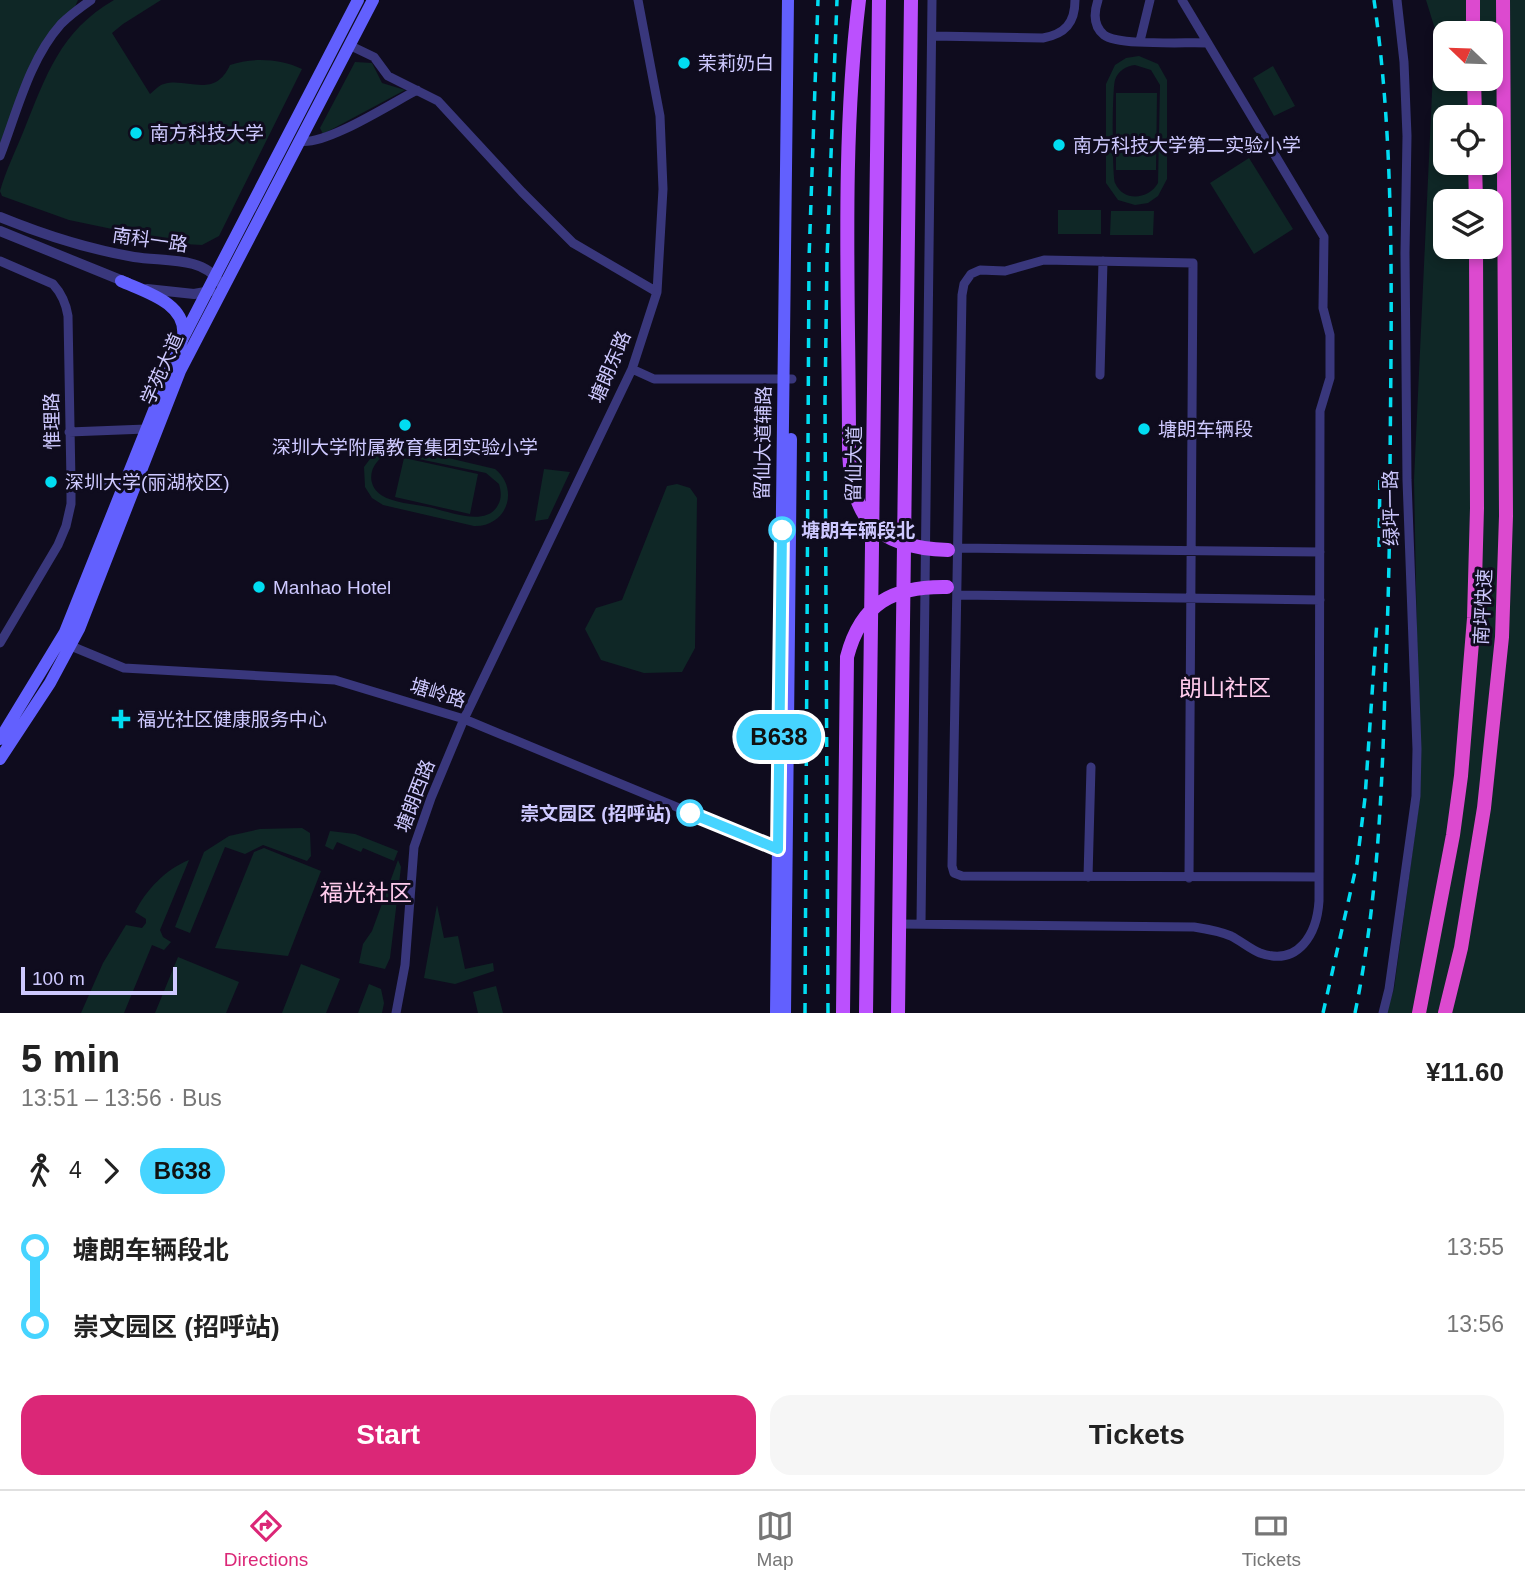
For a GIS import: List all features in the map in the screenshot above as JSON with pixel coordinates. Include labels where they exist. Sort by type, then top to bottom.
[{"type":"highway","points":[[1473,0],[1473,21]]},
{"type":"highway","name":"南坪快速","points":[[1445,1013],[1461,948],[1484,808],[1502,636],[1506,516],[1503,0]]},
{"type":"highway","name":"南坪快速","points":[[1417,1013],[1426,978],[1456,811],[1474,618],[1477,541],[1476,259]]},
{"type":"highway","points":[[1457,1013],[1461,948]]},
{"type":"main road","name":"学苑大道","points":[[0,739],[50,661],[69,625],[183,338],[358,0]]},
{"type":"main road","name":"学苑大道","points":[[0,759],[71,646],[89,606],[171,391],[373,0]]},
{"type":"main road","name":"留仙大道辅路","points":[[785,1013],[788,0]]},
{"type":"main road","name":"留仙大道辅路","points":[[776,1013],[796,0]]},
{"type":"main road","points":[[859,0],[851,76],[849,138],[849,470],[852,487],[863,515],[885,536],[910,547],[954,550]]},
{"type":"main road","name":"留仙大道","points":[[866,1013],[879,0]]},
{"type":"main road","points":[[898,1013],[911,0]]},
{"type":"main road","points":[[121,281],[172,307],[182,321],[183,338]]},
{"type":"main road","points":[[843,1013],[847,657],[858,627],[877,604],[910,589],[953,589]]},
{"type":"street","points":[[0,156],[33,68],[47,43],[62,23],[91,0]]},
{"type":"street","name":"塘朗东路","points":[[464,719],[632,369],[657,292],[663,189],[660,116],[638,0]]},
{"type":"street","points":[[921,924],[932,0]]},
{"type":"street","points":[[932,36],[1053,36],[1068,27],[1073,19],[1075,0]]},
{"type":"street","points":[[1098,0],[1095,20],[1098,29],[1112,39],[1207,43]]},
{"type":"street","points":[[1140,41],[1150,0]]},
{"type":"street","points":[[899,924],[1159,926],[1207,929],[1218,931],[1261,953],[1273,956],[1284,955],[1301,947],[1313,933],[1317,920],[1320,877],[1320,411],[1330,378],[1330,335],[1323,308],[1324,237],[1182,0]]},
{"type":"street","name":"绿坪一路","points":[[1383,1013],[1389,989],[1416,784],[1407,480],[1405,253],[1408,136],[1397,0]]},
{"type":"street","points":[[349,45],[374,57],[388,76],[438,100],[573,243],[657,292]]},
{"type":"street","points":[[299,141],[315,142],[325,138],[417,90]]},
{"type":"street","name":"南科一路","points":[[0,218],[71,243],[135,257],[194,264],[215,276]]},
{"type":"street","name":"南科一路","points":[[0,231],[142,288],[194,294],[223,288]]},
{"type":"street","points":[[1189,877],[1193,263],[1044,260],[1004,271],[980,270],[971,274],[961,295],[953,589],[954,873],[962,876],[1088,877],[1189,877],[1320,877]]},
{"type":"street","name":"惟理路","points":[[0,261],[54,284],[63,297],[68,316],[71,482],[71,504],[58,545],[0,643]]},
{"type":"street","points":[[1100,375],[1103,261]]},
{"type":"street","points":[[215,276],[223,288]]},
{"type":"street","points":[[632,369],[654,379],[788,379]]},
{"type":"street","points":[[69,432],[146,429]]},
{"type":"street","points":[[71,482],[126,481]]},
{"type":"street","points":[[954,550],[1320,552]]},
{"type":"street","points":[[953,589],[1320,600]]},
{"type":"street","name":"塘岭路","points":[[71,646],[124,668],[335,680],[464,719],[778,849]]},
{"type":"street","name":"塘朗西路","points":[[396,1013],[405,965],[414,847],[430,798],[464,719]]},
{"type":"street","points":[[1088,877],[1091,767]]},
{"type":"green space","points":[[0,0],[78,0],[74,9],[60,21],[0,145]]},
{"type":"green space","name":"南方科技大学","points":[[114,0],[161,0],[112,33],[150,94],[164,84],[208,85],[224,76],[230,65],[248,61],[276,61],[302,69],[219,236],[202,245],[184,244],[69,220],[2,196],[0,191],[57,56],[80,26]]},
{"type":"green space","points":[[1426,0],[1525,0],[1525,1013],[1386,1013],[1394,989],[1420,796],[1414,480],[1433,72],[1433,91],[1503,91],[1503,21],[1433,23]]},
{"type":"green space","points":[[1139,56],[1158,64],[1167,80],[1167,179],[1158,196],[1148,203],[1135,205],[1118,200],[1106,183],[1106,84],[1115,65],[1126,58]],"holes":[[[1135,65],[1151,70],[1160,85],[1158,183],[1149,193],[1130,196],[1119,189],[1114,176],[1115,80],[1120,72]]]},
{"type":"green space","points":[[355,62],[372,63],[382,83],[405,90],[323,134],[320,128]]},
{"type":"green space","points":[[1273,66],[1295,106],[1274,116],[1253,78]]},
{"type":"green space","points":[[1116,93],[1157,93],[1156,170],[1116,170]]},
{"type":"green space","points":[[1249,158],[1293,229],[1254,254],[1210,183]]},
{"type":"green space","points":[[1058,210],[1101,210],[1101,234],[1058,234]]},
{"type":"green space","points":[[1111,211],[1154,211],[1153,235],[1110,235]]},
{"type":"green space","points":[[393,445],[495,469],[507,486],[508,496],[502,514],[485,525],[474,526],[383,505],[372,498],[365,487],[364,467],[376,451]],"holes":[[[390,453],[486,473],[499,484],[500,500],[492,512],[476,517],[391,500],[375,490],[371,478],[374,465]]]},
{"type":"green space","points":[[404,458],[478,474],[470,514],[395,497]]},
{"type":"green space","points":[[544,469],[570,472],[548,519],[535,521]]},
{"type":"green space","points":[[677,484],[690,488],[697,498],[695,648],[682,672],[644,673],[601,660],[585,629],[596,608],[622,600],[667,486]]},
{"type":"green space","points":[[302,828],[310,833],[311,856],[307,861],[263,845],[245,854],[225,847],[190,933],[175,927],[204,852],[229,836],[260,829]]},
{"type":"green space","points":[[330,831],[355,834],[398,851],[394,861],[363,848],[361,852],[337,842],[333,850],[325,846]]},
{"type":"green space","points":[[264,848],[321,871],[288,956],[215,948],[254,852]]},
{"type":"green space","points":[[189,860],[160,930],[163,937],[171,942],[164,950],[152,945],[124,1013],[81,1013],[103,963],[126,925],[142,928],[146,923],[146,919],[135,912],[145,896],[165,875]]},
{"type":"green space","points":[[398,860],[401,867],[390,958],[385,969],[359,963],[363,944],[372,931]]},
{"type":"green space","points":[[437,905],[444,938],[458,936],[465,969],[493,963],[494,971],[455,984],[424,978]]},
{"type":"green space","points":[[178,957],[239,982],[226,1013],[155,1013]]},
{"type":"green space","points":[[301,964],[340,979],[326,1013],[282,1013]]},
{"type":"green space","points":[[369,984],[381,989],[384,1003],[382,1013],[358,1013]]},
{"type":"green space","points":[[496,986],[503,1013],[478,1013],[473,992]]},
{"type":"railway","points":[[805,1013],[809,259],[818,0]]},
{"type":"railway","points":[[828,1013],[825,401],[827,259],[837,0]]},
{"type":"railway","points":[[1355,1013],[1369,932],[1377,851],[1389,551],[1391,235],[1386,116],[1374,0]]},
{"type":"railway","points":[[1379,547],[1380,474]]},
{"type":"railway","points":[[1323,1013],[1357,863],[1365,798],[1377,621]]},
{"type":"bus line","name":"B638","points":[[690,813],[778,849],[782,530]]},
{"type":"place","name":"茉莉奶白","points":[[684,63]]},
{"type":"place","name":"南方科技大学","points":[[136,133]]},
{"type":"place","name":"南方科技大学第二实验小学","points":[[1059,145]]},
{"type":"place","name":"深圳大学附属教育集团实验小学","points":[[405,425]]},
{"type":"place","name":"塘朗车辆段","points":[[1144,429]]},
{"type":"place","name":"深圳大学(丽湖校区)","points":[[51,482]]},
{"type":"place","name":"塘朗车辆段北","points":[[782,530]]},
{"type":"place","name":"Manhao Hotel","points":[[259,587]]},
{"type":"place","name":"福光社区健康服务中心","points":[[121,719]]},
{"type":"place","name":"崇文园区 (招呼站)","points":[[690,813]]},
{"type":"district","name":"朗山社区","points":[[1225,688]]},
{"type":"district","name":"福光社区","points":[[366,893]]}]
